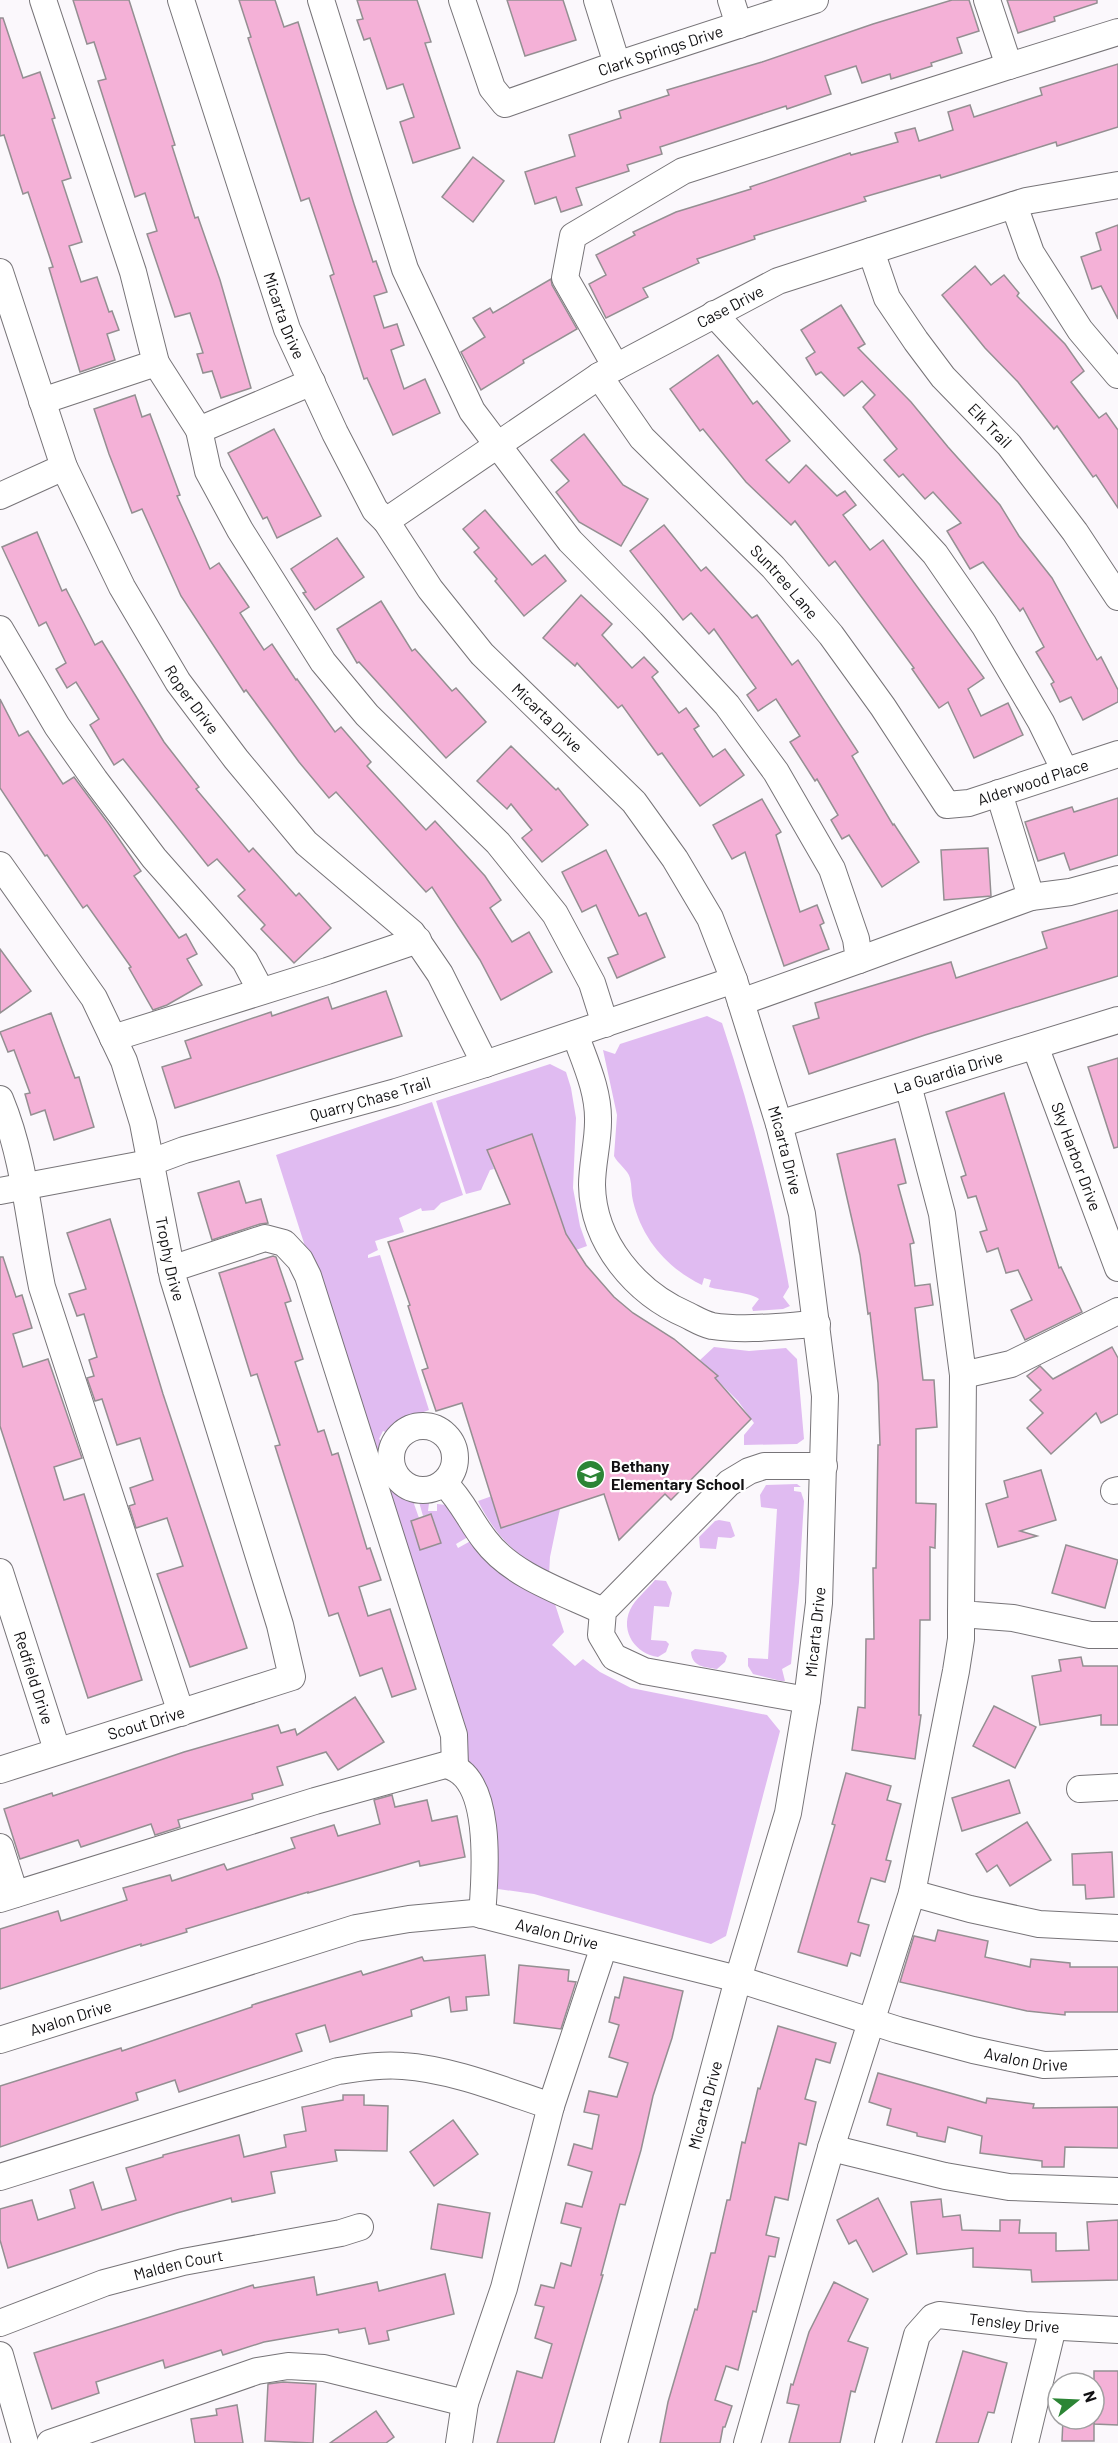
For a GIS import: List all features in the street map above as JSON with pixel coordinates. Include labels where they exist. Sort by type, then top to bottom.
[{"type":"street","points":[[44,0],[133,272],[156,363],[199,430],[208,471],[240,530],[323,662],[367,715],[498,843],[555,914],[592,983],[605,1024]]},
{"type":"street","name":"Micarta Drive","points":[[181,0],[287,329],[375,510],[386,521],[430,589],[482,654],[634,802],[675,859],[710,918],[737,991],[779,1124],[802,1214],[825,1396],[819,1603],[807,1700],[788,1813],[738,1979],[614,2443]]},
{"type":"street","points":[[321,0],[405,269],[472,411],[570,541],[651,622],[727,705],[776,772],[832,869],[856,939],[859,960]]},
{"type":"street","name":"Clark Springs Drive","points":[[462,0],[492,88],[505,104],[617,64],[815,0]]},
{"type":"street","points":[[597,0],[617,64]]},
{"type":"street","points":[[731,0],[739,25]]},
{"type":"street","points":[[987,0],[1009,66]]},
{"type":"street","name":"Suntree Lane","points":[[946,805],[883,707],[831,635],[773,567],[642,438],[608,372],[565,278],[573,236],[683,171],[1118,32]]},
{"type":"street","name":"Case Drive","points":[[386,521],[608,372],[778,281],[1014,205],[1118,185]]},
{"type":"street","points":[[1014,205],[1032,253],[1080,330],[1118,375]]},
{"type":"street","name":"Elk Trail","points":[[871,251],[887,298],[916,341],[943,377],[1009,446],[1075,532],[1118,597]]},
{"type":"street","name":"Roper Drive","points":[[0,272],[64,467],[122,587],[178,682],[236,759],[306,843],[418,940],[440,974],[484,1064]]},
{"type":"street","points":[[714,314],[935,554],[990,635],[1041,722],[1065,771]]},
{"type":"street","points":[[42,401],[156,363]]},
{"type":"street","points":[[199,430],[312,382]]},
{"type":"street","points":[[0,496],[64,467]]},
{"type":"street","points":[[0,629],[57,726],[95,780],[154,858],[245,961],[261,991]]},
{"type":"street","name":"Alderwood Place","points":[[946,805],[969,803],[1118,754]]},
{"type":"street","points":[[999,793],[1031,897]]},
{"type":"street","name":"Trophy Drive","points":[[0,865],[94,998],[124,1060],[143,1123],[171,1269],[280,1624],[292,1677]]},
{"type":"street","name":"Quarry Chase Trail","points":[[0,1191],[149,1163],[184,1150],[396,1092],[605,1024],[859,960],[1031,897],[1070,892],[1118,879]]},
{"type":"street","points":[[113,1038],[418,940]]},
{"type":"street","name":"La Guardia Drive","points":[[779,1124],[1118,1020]]},
{"type":"street","points":[[575,1034],[596,1093],[598,1120],[592,1186],[598,1218],[610,1249],[634,1281],[671,1308],[710,1326],[747,1328],[817,1324]]},
{"type":"street","name":"Sky Harbor Drive","points":[[1035,1046],[1118,1268]]},
{"type":"street","points":[[747,2443],[831,2148],[912,1893],[962,1639],[963,1375],[942,1214],[908,1085]]},
{"type":"street","points":[[0,1099],[21,1161],[31,1234],[42,1287],[180,1713]]},
{"type":"street","points":[[171,1269],[265,1238],[284,1244],[300,1260],[312,1288],[454,1735],[455,1767]]},
{"type":"street","points":[[963,1375],[1011,1364],[1118,1311]]},
{"type":"street","points":[[807,1700],[644,1671],[614,1656],[601,1635],[603,1611],[729,1483],[749,1471],[764,1466],[824,1466]]},
{"type":"street","points":[[444,1483],[457,1495],[485,1540],[507,1562],[542,1582],[603,1611]]},
{"type":"street","name":"Redfield Drive","points":[[0,1572],[57,1750]]},
{"type":"street","points":[[961,1614],[1013,1618],[1090,1635],[1118,1635]]},
{"type":"street","name":"Scout Drive","points":[[0,1770],[292,1677]]},
{"type":"street","points":[[0,1847],[8,1897],[414,1772],[445,1765],[455,1767],[466,1776],[478,1802],[484,1826],[485,1866],[482,1915]]},
{"type":"street","points":[[1080,1789],[1118,1787]]},
{"type":"street","points":[[912,1893],[1039,1924],[1118,1928]]},
{"type":"street","name":"Avalon Drive","points":[[0,2040],[356,1928],[409,1919],[474,1913],[738,1979],[870,2021],[973,2050],[1044,2065],[1118,2063]]},
{"type":"street","points":[[459,2443],[465,2403],[504,2288],[551,2106],[604,1946]]},
{"type":"street","points":[[0,2177],[338,2071],[367,2067],[402,2066],[430,2069],[551,2106]]},
{"type":"street","points":[[831,2148],[934,2174],[1009,2187],[1118,2191]]},
{"type":"street","name":"Malden Court","points":[[0,2323],[115,2280],[183,2262],[341,2233],[360,2227]]},
{"type":"street","name":"Tensley Drive","points":[[888,2443],[916,2335],[939,2315],[1053,2327],[1118,2330]]},
{"type":"street","points":[[1025,2443],[1053,2327]]},
{"type":"street","points":[[0,2355],[26,2443]]},
{"type":"street","points":[[50,2443],[257,2371],[288,2366],[324,2368],[465,2403]]},
{"type":"shaded area","points":[[707,1016],[722,1023],[760,1154],[789,1287],[783,1297],[790,1306],[783,1309],[753,1311],[752,1308],[759,1299],[743,1293],[709,1287],[711,1280],[704,1278],[702,1285],[667,1261],[643,1228],[633,1201],[629,1175],[614,1156],[617,1115],[603,1050],[615,1054],[620,1044]]},
{"type":"shaded area","points":[[550,1064],[566,1072],[576,1118],[573,1188],[580,1226],[587,1246],[576,1250],[566,1234],[532,1134],[488,1150],[494,1169],[490,1170],[481,1190],[466,1194],[436,1101]]},
{"type":"shaded area","points":[[432,1102],[463,1195],[441,1203],[434,1210],[422,1211],[421,1208],[399,1218],[404,1232],[375,1241],[378,1250],[368,1255],[368,1258],[380,1255],[429,1410],[405,1419],[390,1434],[383,1431],[379,1439],[386,1444],[384,1462],[388,1478],[398,1491],[413,1501],[419,1518],[411,1521],[420,1550],[440,1543],[430,1514],[423,1516],[419,1502],[429,1503],[428,1511],[437,1511],[437,1504],[455,1506],[473,1534],[456,1544],[458,1548],[476,1538],[553,1598],[564,1632],[552,1645],[575,1666],[583,1659],[600,1672],[631,1688],[767,1715],[780,1731],[726,1936],[711,1944],[534,1894],[491,1888],[488,1822],[276,1155]]},
{"type":"shaded area","points":[[714,1347],[749,1351],[786,1348],[797,1359],[804,1439],[797,1444],[744,1445],[744,1435],[754,1423],[738,1401],[715,1378],[717,1376],[700,1360]]},
{"type":"shaded area","points":[[797,1484],[801,1487],[794,1487],[794,1491],[801,1492],[804,1501],[799,1582],[791,1664],[782,1669],[785,1681],[781,1681],[753,1674],[748,1666],[748,1658],[768,1659],[777,1509],[761,1507],[760,1495],[766,1485]]},
{"type":"shaded area","points":[[492,1496],[501,1528],[560,1509],[550,1557],[549,1575],[516,1552],[499,1535],[478,1501]]},
{"type":"shaded area","points":[[715,1521],[730,1522],[735,1536],[718,1537],[716,1549],[700,1548],[699,1537]]},
{"type":"shaded area","points":[[655,1580],[666,1581],[672,1593],[669,1607],[654,1606],[651,1640],[666,1641],[669,1644],[666,1652],[658,1657],[637,1647],[632,1641],[627,1626],[627,1618],[632,1606]]},
{"type":"shaded area","points":[[695,1649],[723,1652],[727,1656],[725,1662],[717,1669],[704,1667],[692,1657],[691,1652]]},
{"type":"building","points":[[73,0],[129,0],[175,145],[172,146],[195,218],[198,217],[220,280],[251,388],[221,398],[212,371],[203,373],[197,354],[203,353],[190,313],[175,317],[147,234],[157,231],[145,193],[135,197],[98,81],[106,79],[94,42],[87,44]]},
{"type":"building","points":[[239,0],[275,0],[284,27],[298,22],[373,262],[376,261],[387,292],[374,296],[384,328],[397,324],[404,345],[391,350],[404,389],[425,379],[440,413],[393,435],[367,378],[364,379],[330,276],[334,274],[309,198],[301,201],[248,38],[251,37]]},
{"type":"building","points":[[357,0],[417,0],[431,42],[425,43],[460,148],[413,163],[400,122],[414,117],[403,84],[387,89],[370,38],[364,40],[357,20],[363,19]]},
{"type":"building","points":[[507,0],[563,0],[576,40],[525,56]]},
{"type":"building","points":[[952,0],[969,0],[979,31],[957,38],[962,53],[931,63],[932,66],[891,79],[890,74],[862,83],[856,66],[825,76],[831,94],[787,109],[786,106],[660,147],[662,154],[627,165],[629,171],[576,188],[582,205],[561,212],[556,197],[535,204],[525,172],[575,156],[569,135],[621,118],[619,111],[669,95],[667,90],[762,62]]},
{"type":"building","points":[[1007,0],[1097,0],[1097,3],[1054,17],[1055,21],[1018,33]]},
{"type":"building","points":[[0,18],[3,18],[23,78],[40,72],[55,118],[52,119],[71,178],[62,181],[82,242],[69,246],[81,282],[97,277],[109,312],[112,311],[119,330],[107,334],[115,360],[80,372],[49,268],[53,267],[28,192],[23,194],[4,135],[0,136]]},
{"type":"building","points":[[1118,64],[1118,127],[1057,146],[1056,142],[941,178],[940,175],[864,197],[866,201],[754,236],[755,239],[697,259],[699,263],[643,288],[648,297],[606,318],[589,284],[606,275],[596,255],[635,235],[633,232],[676,212],[751,189],[750,187],[850,153],[851,155],[898,142],[895,133],[915,128],[919,141],[953,130],[948,112],[970,105],[974,117],[1042,95],[1040,88]]},
{"type":"building","points":[[473,157],[504,181],[473,222],[442,197]]},
{"type":"building","points":[[1118,225],[1118,319],[1101,286],[1092,289],[1081,257],[1101,250],[1096,233]]},
{"type":"building","points":[[975,266],[991,285],[1004,275],[1019,293],[1017,296],[1065,344],[1084,371],[1071,382],[1099,418],[1106,413],[1118,430],[1118,508],[1096,475],[1093,477],[1057,426],[1054,429],[1018,382],[985,348],[942,295]]},
{"type":"building","points":[[551,279],[552,285],[577,329],[523,360],[524,363],[481,390],[461,352],[485,337],[473,318],[490,308],[493,313]]},
{"type":"building","points":[[841,305],[865,344],[858,348],[911,402],[1000,505],[1019,536],[1052,578],[1097,660],[1101,657],[1118,690],[1118,702],[1083,720],[1071,697],[1060,702],[1051,684],[1054,682],[1036,652],[1044,647],[1023,608],[1020,611],[983,562],[970,569],[947,531],[961,523],[933,492],[925,499],[903,474],[899,477],[884,460],[897,449],[863,407],[875,395],[862,381],[844,396],[821,372],[816,375],[806,358],[815,352],[801,330]]},
{"type":"building","points":[[718,355],[753,404],[757,401],[790,441],[766,460],[789,483],[806,465],[837,496],[845,491],[856,505],[843,515],[870,550],[883,540],[984,678],[968,689],[981,716],[1008,703],[1023,735],[974,758],[948,702],[939,708],[912,669],[914,668],[835,561],[829,566],[795,521],[791,525],[746,482],[703,429],[700,431],[670,389]]},
{"type":"building","points":[[135,395],[142,417],[150,414],[180,495],[177,496],[210,569],[219,563],[249,607],[240,613],[264,650],[272,644],[335,732],[341,727],[371,762],[367,766],[426,830],[435,821],[485,876],[501,900],[490,908],[512,942],[529,932],[552,972],[501,1000],[480,960],[432,887],[426,892],[336,792],[329,798],[299,762],[246,690],[244,692],[181,596],[142,509],[132,513],[109,454],[94,409]]},
{"type":"building","points":[[274,429],[321,516],[277,538],[267,517],[263,519],[228,453]]},
{"type":"building","points":[[584,434],[623,485],[648,499],[621,546],[579,522],[556,492],[569,481],[551,460]]},
{"type":"building","points":[[485,510],[532,565],[545,555],[566,581],[524,616],[474,552],[479,548],[463,529]]},
{"type":"building","points":[[664,525],[701,571],[706,567],[752,618],[757,615],[792,665],[798,660],[858,752],[852,756],[893,825],[919,862],[882,887],[849,835],[842,839],[831,820],[838,815],[817,779],[815,781],[790,742],[800,736],[776,699],[758,711],[747,695],[756,688],[714,629],[709,634],[691,613],[683,620],[630,551]]},
{"type":"building","points":[[37,532],[62,591],[66,589],[95,645],[102,641],[164,742],[199,787],[196,789],[249,852],[253,848],[296,896],[299,893],[331,928],[294,963],[261,929],[265,925],[238,896],[245,890],[217,859],[208,866],[123,759],[114,765],[90,725],[99,719],[76,682],[67,688],[56,669],[66,663],[46,622],[39,626],[2,547]]},
{"type":"building","points":[[337,538],[364,577],[315,610],[291,569]]},
{"type":"building","points":[[581,595],[612,624],[602,635],[632,668],[644,657],[658,672],[652,677],[679,713],[686,708],[699,726],[694,729],[713,757],[725,749],[744,775],[700,806],[662,753],[658,755],[622,705],[618,708],[577,663],[575,666],[543,638]]},
{"type":"building","points":[[381,601],[412,651],[415,649],[452,691],[456,688],[486,722],[446,758],[359,662],[357,663],[337,629]]},
{"type":"building","points":[[0,699],[19,736],[28,731],[63,784],[74,777],[108,823],[141,871],[134,876],[179,938],[186,934],[197,954],[187,959],[202,985],[167,1005],[153,1010],[129,968],[131,967],[87,905],[83,908],[0,788]]},
{"type":"building","points":[[511,746],[556,790],[558,788],[588,825],[542,862],[522,838],[532,830],[511,804],[507,809],[477,781]]},
{"type":"building","points":[[1118,798],[1118,855],[1070,870],[1064,853],[1038,861],[1025,822],[1072,807],[1074,812]]},
{"type":"building","points":[[762,799],[781,832],[776,835],[800,912],[817,905],[824,923],[820,925],[829,949],[784,966],[745,852],[732,859],[713,825]]},
{"type":"building","points":[[988,848],[991,896],[944,900],[941,850]]},
{"type":"building","points":[[606,850],[639,916],[646,913],[665,957],[617,978],[608,958],[618,954],[596,905],[582,912],[562,872]]},
{"type":"building","points":[[1118,910],[1118,976],[925,1035],[809,1074],[793,1026],[819,1018],[815,1003],[951,962],[956,978],[1047,948],[1042,932]]},
{"type":"building","points":[[0,949],[31,991],[0,1013]]},
{"type":"building","points":[[386,991],[402,1036],[175,1108],[162,1067],[191,1058],[185,1041],[271,1012],[272,1016],[328,997],[332,1009]]},
{"type":"building","points":[[51,1013],[75,1078],[79,1077],[94,1127],[54,1140],[45,1110],[31,1115],[25,1094],[30,1093],[14,1050],[8,1052],[0,1032]]},
{"type":"building","points":[[1118,1058],[1118,1147],[1114,1148],[1088,1067]]},
{"type":"building","points":[[1004,1093],[1059,1268],[1061,1267],[1082,1312],[1025,1340],[1011,1310],[1032,1300],[1018,1270],[1006,1273],[998,1248],[987,1252],[980,1232],[987,1230],[976,1196],[968,1198],[961,1177],[966,1175],[946,1112]]},
{"type":"building","points":[[532,1134],[566,1234],[586,1265],[614,1297],[633,1313],[674,1339],[718,1376],[715,1378],[751,1419],[671,1500],[665,1494],[619,1540],[604,1494],[501,1528],[462,1403],[436,1411],[422,1370],[428,1368],[408,1306],[410,1305],[388,1242],[510,1204],[487,1150]]},
{"type":"building","points":[[895,1139],[906,1183],[898,1185],[914,1243],[910,1244],[915,1286],[930,1284],[933,1305],[915,1308],[923,1380],[934,1380],[937,1427],[916,1429],[916,1503],[936,1504],[935,1548],[930,1547],[930,1620],[920,1620],[919,1715],[921,1715],[915,1759],[852,1750],[858,1707],[865,1708],[866,1639],[874,1639],[873,1568],[876,1568],[878,1445],[880,1445],[878,1383],[870,1313],[868,1314],[860,1255],[837,1154]]},
{"type":"building","points":[[239,1181],[246,1203],[261,1199],[268,1223],[212,1240],[198,1193]]},
{"type":"building","points":[[110,1219],[163,1394],[247,1648],[190,1667],[157,1574],[183,1566],[167,1518],[136,1528],[129,1506],[135,1504],[130,1488],[153,1480],[140,1438],[117,1445],[102,1399],[95,1401],[87,1378],[94,1376],[89,1360],[97,1357],[84,1314],[77,1316],[69,1294],[86,1289],[67,1233]]},
{"type":"building","points":[[0,1257],[3,1257],[16,1297],[22,1295],[32,1328],[13,1334],[23,1367],[48,1359],[82,1458],[54,1467],[64,1500],[84,1494],[142,1680],[88,1698],[0,1426]]},
{"type":"building","points":[[276,1257],[291,1301],[285,1303],[303,1359],[295,1362],[318,1432],[324,1430],[332,1455],[338,1453],[367,1549],[370,1548],[381,1580],[359,1587],[368,1616],[390,1609],[416,1689],[392,1697],[382,1668],[360,1676],[338,1613],[329,1616],[275,1446],[280,1445],[257,1374],[251,1376],[219,1273]]},
{"type":"building","points":[[1112,1347],[1118,1358],[1118,1414],[1101,1423],[1096,1413],[1051,1454],[1027,1428],[1043,1413],[1030,1400],[1041,1390],[1027,1376],[1040,1366],[1053,1379]]},
{"type":"building","points":[[1041,1470],[1056,1520],[1020,1531],[1037,1536],[998,1547],[986,1504],[1008,1497],[1004,1481]]},
{"type":"building","points":[[431,1514],[441,1543],[420,1550],[411,1521]]},
{"type":"building","points":[[1066,1545],[1118,1560],[1105,1608],[1052,1593]]},
{"type":"building","points":[[1081,1657],[1083,1666],[1118,1666],[1118,1725],[1101,1725],[1101,1715],[1040,1725],[1032,1676],[1061,1671],[1059,1660]]},
{"type":"building","points":[[355,1697],[384,1742],[338,1770],[326,1752],[277,1767],[283,1785],[252,1794],[253,1799],[178,1820],[180,1827],[155,1835],[151,1824],[81,1847],[78,1840],[20,1859],[4,1809],[52,1793],[53,1796],[184,1752],[278,1725],[281,1733],[295,1729],[297,1735]]},
{"type":"building","points":[[994,1706],[1036,1727],[1015,1768],[973,1746]]},
{"type":"building","points":[[846,1773],[891,1786],[887,1800],[901,1804],[886,1860],[891,1861],[885,1882],[871,1878],[858,1922],[869,1925],[860,1956],[851,1953],[847,1966],[798,1952],[835,1825],[832,1824]]},
{"type":"building","points":[[1009,1780],[1020,1813],[962,1831],[952,1798]]},
{"type":"building","points":[[392,1795],[395,1807],[427,1800],[432,1821],[457,1816],[465,1857],[420,1866],[419,1861],[308,1892],[186,1929],[187,1932],[141,1946],[141,1944],[0,1989],[0,1929],[58,1911],[61,1921],[127,1900],[123,1888],[170,1875],[172,1881],[224,1864],[227,1870],[295,1848],[291,1838],[334,1825],[338,1836],[380,1824],[374,1800]]},
{"type":"building","points":[[1027,1822],[1051,1860],[1010,1886],[997,1865],[987,1872],[976,1854]]},
{"type":"building","points":[[1112,1852],[1114,1897],[1086,1899],[1085,1885],[1073,1885],[1072,1854]]},
{"type":"building","points":[[938,1930],[988,1941],[985,1957],[1030,1967],[1031,1959],[1070,1963],[1070,1967],[1118,1967],[1118,2012],[1065,2012],[1065,2015],[1027,2011],[900,1982],[914,1936],[935,1941]]},
{"type":"building","points":[[485,1955],[489,1995],[466,1997],[467,2010],[451,2012],[449,1997],[411,2010],[412,2016],[330,2042],[325,2025],[296,2034],[302,2051],[179,2092],[175,2080],[136,2093],[138,2100],[0,2147],[0,2086],[121,2048],[122,2051],[252,2007],[252,2005],[361,1971],[363,1975],[422,1957],[424,1961]]},
{"type":"building","points":[[519,1965],[569,1970],[568,1981],[576,1982],[561,2029],[514,2023]]},
{"type":"building","points":[[624,1977],[683,1991],[672,2038],[653,2096],[641,2150],[625,2205],[620,2204],[601,2275],[603,2275],[554,2443],[497,2443],[517,2371],[542,2378],[552,2344],[535,2338],[544,2307],[535,2305],[541,2285],[554,2288],[561,2263],[571,2266],[581,2228],[561,2223],[566,2203],[582,2207],[592,2172],[568,2165],[574,2144],[592,2149],[599,2115],[584,2112],[589,2091],[617,2097],[628,2063],[609,2057],[619,2025],[609,2022],[615,1997],[619,1998]]},
{"type":"building","points":[[778,2026],[836,2043],[830,2063],[816,2059],[805,2099],[816,2102],[806,2145],[799,2143],[788,2200],[775,2197],[766,2235],[779,2238],[775,2257],[769,2256],[756,2312],[753,2311],[738,2370],[726,2366],[715,2400],[732,2406],[725,2427],[723,2427],[720,2443],[660,2443],[668,2402],[695,2309],[697,2310],[711,2253],[715,2253],[727,2200],[730,2200],[742,2142],[745,2143],[758,2088],[760,2089]]},
{"type":"building","points":[[878,2073],[986,2103],[987,2098],[1034,2104],[1033,2108],[1118,2107],[1118,2148],[1065,2147],[1064,2167],[1042,2167],[1042,2161],[980,2153],[982,2136],[948,2127],[945,2142],[917,2136],[917,2133],[887,2125],[891,2109],[869,2102]]},
{"type":"building","points":[[343,2095],[364,2095],[364,2105],[388,2106],[387,2151],[335,2150],[337,2161],[271,2172],[275,2193],[232,2202],[231,2198],[177,2213],[8,2268],[0,2240],[0,2209],[32,2200],[38,2220],[75,2208],[70,2190],[93,2182],[102,2210],[136,2200],[126,2168],[163,2157],[163,2155],[239,2135],[244,2157],[286,2147],[284,2135],[306,2131],[302,2107],[343,2100]]},
{"type":"building","points":[[453,2120],[478,2154],[434,2186],[410,2152]]},
{"type":"building","points":[[878,2198],[907,2254],[873,2272],[856,2240],[849,2244],[837,2220]]},
{"type":"building","points":[[941,2199],[943,2217],[960,2215],[962,2230],[1000,2231],[1000,2220],[1020,2220],[1019,2233],[1056,2233],[1056,2251],[1089,2250],[1087,2222],[1118,2220],[1118,2280],[1032,2282],[1031,2270],[973,2267],[973,2248],[917,2254],[911,2202]]},
{"type":"building","points":[[438,2204],[490,2213],[482,2258],[431,2249]]},
{"type":"building","points":[[445,2274],[454,2314],[387,2331],[389,2340],[369,2344],[365,2328],[339,2333],[338,2329],[264,2342],[223,2355],[221,2350],[165,2368],[163,2360],[96,2382],[99,2393],[52,2409],[34,2353],[253,2285],[254,2288],[314,2277],[317,2295],[377,2282],[379,2291]]},
{"type":"building","points":[[834,2282],[868,2299],[848,2341],[868,2348],[855,2392],[851,2391],[840,2443],[789,2443],[799,2405],[787,2403],[791,2384],[793,2385],[809,2332]]},
{"type":"building","points":[[963,2351],[1007,2363],[994,2413],[988,2412],[978,2443],[936,2443]]},
{"type":"building","points":[[1106,2371],[1118,2371],[1118,2425],[1106,2424]]},
{"type":"building","points":[[283,2382],[316,2384],[313,2443],[265,2441],[268,2384]]},
{"type":"building","points":[[237,2405],[243,2443],[195,2443],[191,2419],[217,2415],[216,2409]]},
{"type":"building","points":[[376,2411],[394,2437],[386,2443],[330,2443]]},
{"type":"building","points":[[1062,2431],[1094,2431],[1094,2441],[1062,2441]]},
{"type":"place","name":"Bethany Elementary School","points":[[590,1475]]}]
